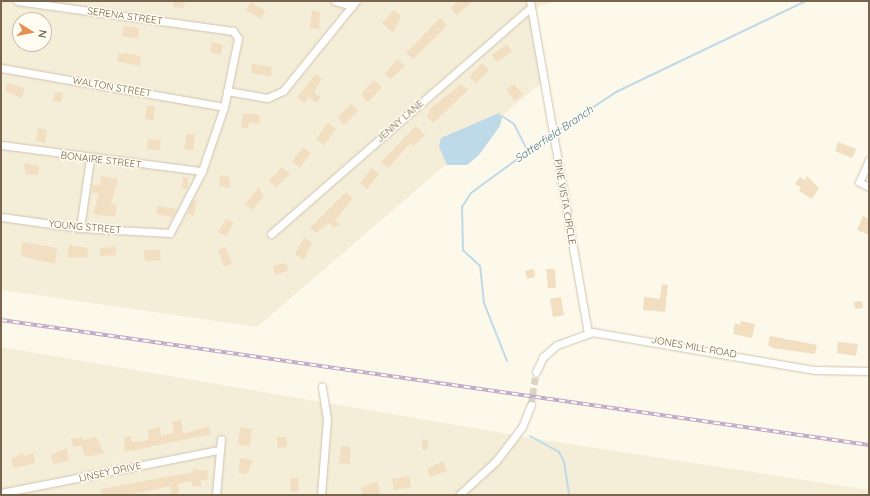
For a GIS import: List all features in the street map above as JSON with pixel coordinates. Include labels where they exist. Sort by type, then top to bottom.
[{"type":"street","name":"SERENA STREET","points":[[17,1],[233,31],[238,38],[227,91]]},
{"type":"street","points":[[335,1],[354,3]]},
{"type":"street","name":"PINE VISTA CIRCLE","points":[[530,1],[529,9],[588,332]]},
{"type":"street","points":[[202,171],[224,107],[227,91],[267,98],[283,91],[354,3]]},
{"type":"street","name":"JENNY LANE","points":[[271,234],[529,9]]},
{"type":"street","name":"WALTON STREET","points":[[1,68],[224,107]]},
{"type":"street","name":"BONAIRE STREET","points":[[1,145],[90,159],[202,171]]},
{"type":"street","points":[[80,228],[90,159]]},
{"type":"street","points":[[869,160],[858,182],[869,187]]},
{"type":"street","name":"YOUNG STREET","points":[[1,217],[80,228],[170,233],[202,171]]},
{"type":"street","name":"JONES MILL ROAD","points":[[536,372],[552,348],[568,338],[588,332],[636,337],[815,370],[869,371]]},
{"type":"street","points":[[320,495],[327,419],[322,386]]},
{"type":"street","points":[[459,495],[496,461],[522,427],[531,405]]},
{"type":"street","points":[[216,495],[221,439]]},
{"type":"street","name":"LINSEY DRIVE","points":[[1,493],[24,492],[219,450]]},
{"type":"shaded area","points":[[1,1],[557,1],[529,9],[543,81],[257,327],[1,290]]},
{"type":"shaded area","points":[[1,347],[537,439],[869,490],[869,495],[1,495]]},
{"type":"water","points":[[499,113],[502,118],[500,126],[479,155],[467,165],[447,165],[439,147],[441,138]]},
{"type":"building","points":[[174,1],[185,1],[184,8],[173,7]]},
{"type":"building","points":[[458,1],[473,1],[457,15],[450,8]]},
{"type":"building","points":[[251,2],[265,11],[261,19],[246,10]]},
{"type":"building","points":[[312,10],[320,12],[319,29],[310,28]]},
{"type":"building","points":[[394,10],[401,16],[393,33],[382,23]]},
{"type":"building","points":[[440,18],[447,26],[413,59],[406,53]]},
{"type":"building","points":[[124,26],[139,28],[138,39],[122,36]]},
{"type":"building","points":[[212,42],[223,45],[221,55],[210,52]]},
{"type":"building","points":[[507,44],[512,51],[497,62],[492,55]]},
{"type":"building","points":[[126,53],[141,56],[140,66],[117,61],[118,54]]},
{"type":"building","points":[[397,59],[405,66],[391,79],[385,74]]},
{"type":"building","points":[[482,63],[489,70],[476,83],[469,77]]},
{"type":"building","points":[[252,64],[272,67],[271,76],[251,73]]},
{"type":"building","points":[[316,74],[322,79],[314,92],[321,97],[316,103],[309,97],[304,103],[297,97]]},
{"type":"building","points":[[374,80],[382,87],[368,102],[361,94]]},
{"type":"building","points":[[7,83],[25,88],[22,98],[5,91]]},
{"type":"building","points":[[461,84],[468,90],[433,123],[427,117],[430,109]]},
{"type":"building","points":[[514,84],[523,94],[515,101],[506,90]]},
{"type":"building","points":[[55,92],[63,93],[61,102],[53,101]]},
{"type":"building","points":[[351,104],[358,111],[344,125],[338,117]]},
{"type":"building","points":[[147,105],[155,106],[153,120],[145,119]]},
{"type":"building","points":[[243,113],[260,115],[259,124],[249,122],[248,128],[241,127]]},
{"type":"building","points":[[328,123],[336,129],[324,145],[316,139]]},
{"type":"building","points":[[416,126],[425,135],[413,146],[410,143],[388,168],[381,162]]},
{"type":"building","points":[[38,128],[47,130],[45,143],[36,141]]},
{"type":"building","points":[[187,133],[195,135],[193,151],[184,149]]},
{"type":"building","points":[[148,139],[161,140],[160,150],[147,149]]},
{"type":"building","points":[[838,142],[856,149],[852,158],[835,151]]},
{"type":"building","points":[[303,147],[311,153],[300,168],[292,162]]},
{"type":"building","points":[[24,163],[39,166],[38,175],[26,174]]},
{"type":"building","points":[[282,167],[290,174],[276,187],[269,181]]},
{"type":"building","points":[[372,168],[379,174],[367,189],[360,183]]},
{"type":"building","points":[[220,175],[229,177],[230,188],[219,186]]},
{"type":"building","points":[[101,176],[118,179],[111,204],[117,205],[115,217],[93,214],[99,193],[92,193],[93,185],[100,185]]},
{"type":"building","points":[[807,176],[819,188],[812,199],[799,191],[801,187],[795,184],[800,177],[805,180]]},
{"type":"building","points":[[183,177],[189,177],[187,189],[182,189]]},
{"type":"building","points":[[259,187],[263,198],[252,210],[245,204]]},
{"type":"building","points":[[346,192],[353,198],[335,220],[339,224],[334,228],[329,223],[316,233],[310,228]]},
{"type":"building","points":[[193,200],[197,201],[194,216],[187,214]]},
{"type":"building","points":[[157,206],[177,209],[173,217],[156,214]]},
{"type":"building","points":[[863,216],[869,219],[869,235],[857,230]]},
{"type":"building","points":[[226,219],[234,223],[226,236],[218,232]]},
{"type":"building","points":[[304,238],[312,242],[304,260],[295,255]]},
{"type":"building","points":[[22,242],[57,248],[55,264],[21,256]]},
{"type":"building","points":[[69,245],[88,248],[87,258],[67,257]]},
{"type":"building","points":[[116,247],[116,255],[100,256],[100,248]]},
{"type":"building","points":[[226,247],[232,264],[224,267],[218,250]]},
{"type":"building","points":[[144,250],[160,250],[161,260],[145,261]]},
{"type":"building","points":[[286,263],[288,271],[275,275],[273,266]]},
{"type":"building","points":[[534,269],[535,277],[527,279],[525,271]]},
{"type":"building","points":[[546,269],[555,269],[556,288],[548,288]]},
{"type":"building","points":[[662,284],[668,285],[665,312],[643,310],[644,297],[660,299]]},
{"type":"building","points":[[561,297],[564,315],[553,317],[550,299]]},
{"type":"building","points":[[862,301],[863,308],[855,309],[854,302]]},
{"type":"building","points":[[741,321],[755,324],[752,338],[733,334],[735,323],[740,325]]},
{"type":"building","points":[[770,336],[817,345],[815,354],[773,348],[768,345]]},
{"type":"building","points":[[838,342],[858,344],[856,356],[837,353]]},
{"type":"building","points":[[181,420],[183,434],[209,426],[211,434],[125,452],[124,437],[131,436],[132,442],[145,441],[149,439],[147,430],[160,427],[161,436],[174,433],[172,422]]},
{"type":"building","points":[[240,427],[252,429],[250,446],[238,445]]},
{"type":"building","points":[[82,437],[83,440],[96,437],[104,453],[85,457],[82,445],[73,447],[71,439]]},
{"type":"building","points":[[277,437],[286,437],[287,447],[278,448]]},
{"type":"building","points":[[423,439],[429,440],[427,450],[422,449]]},
{"type":"building","points":[[341,446],[350,447],[350,464],[339,463]]},
{"type":"building","points":[[67,448],[69,461],[53,464],[51,455]]},
{"type":"building","points":[[23,453],[24,456],[33,453],[35,463],[13,468],[11,459]]},
{"type":"building","points":[[240,458],[253,460],[247,474],[238,473]]},
{"type":"building","points":[[443,461],[447,471],[430,477],[427,469]]},
{"type":"building","points":[[193,469],[208,471],[207,480],[201,480],[201,486],[192,486],[192,481],[178,484],[179,493],[172,494],[170,486],[127,495],[102,495],[101,489],[193,472]]},
{"type":"building","points":[[409,476],[411,487],[394,490],[392,479]]},
{"type":"building","points":[[290,478],[298,478],[299,491],[291,492]]},
{"type":"building","points":[[377,481],[380,494],[363,495],[361,488]]},
{"type":"waterway","name":"Satterfield Branch","points":[[556,132],[616,92],[806,1]]},
{"type":"waterway","points":[[502,116],[514,124],[527,150]]},
{"type":"waterway","name":"Satterfield Branch","points":[[507,361],[484,303],[480,266],[463,250],[462,207],[471,193],[552,134]]},
{"type":"waterway","name":"Satterfield Branch","points":[[530,436],[559,452],[564,462],[569,495]]},
{"type":"tunnel","points":[[531,405],[536,372]]},
{"type":"railway","points":[[1,320],[869,445]]}]
